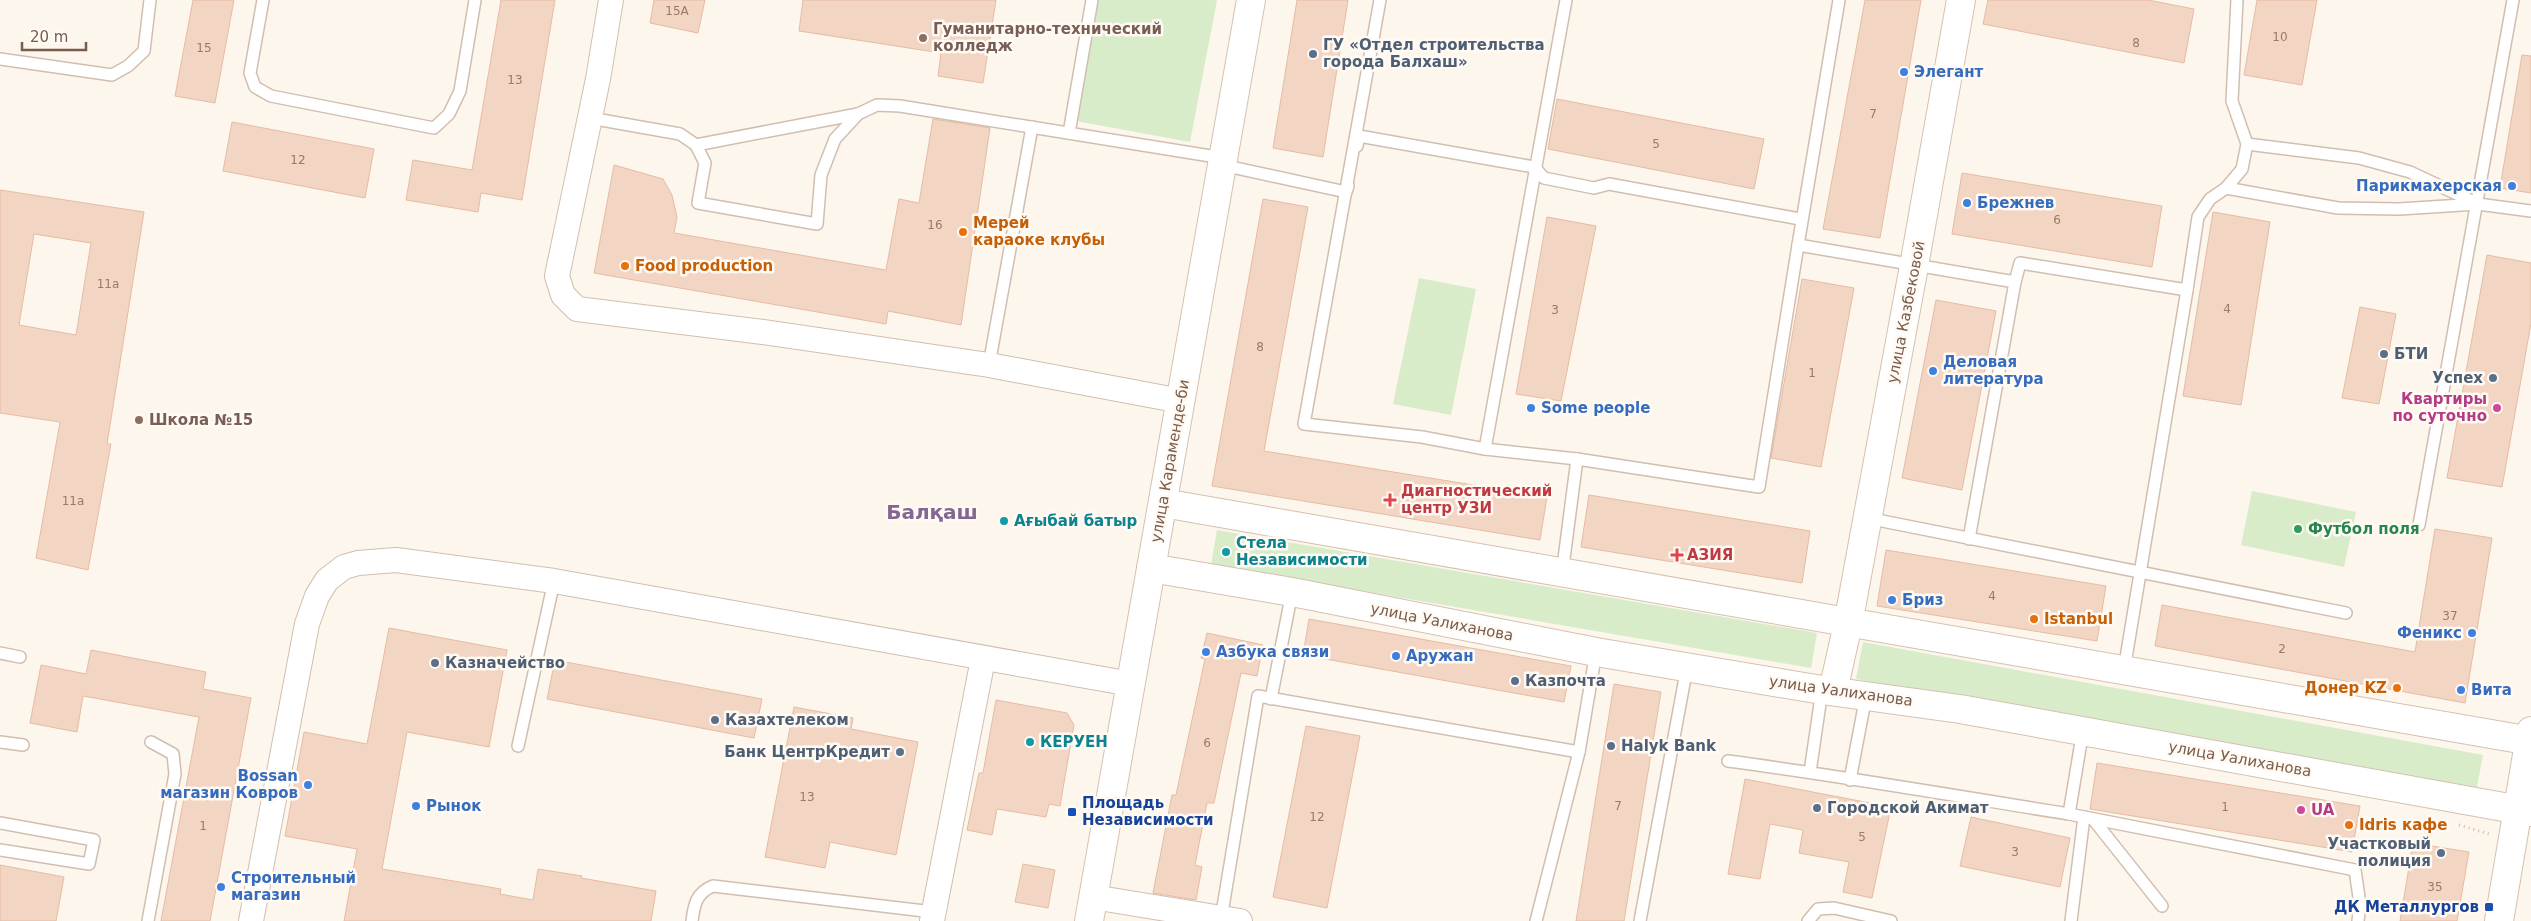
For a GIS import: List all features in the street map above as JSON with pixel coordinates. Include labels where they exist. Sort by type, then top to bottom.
[{"type":"street","points":[[611,0],[590,118],[557,276],[563,295],[577,309],[763,332],[989,365],[1181,401]]},
{"type":"street","name":"улица Караменде-би","points":[[1091,909],[1251,0]]},
{"type":"street","name":"улица Казбековой","points":[[1828,690],[1848,624],[1961,0]]},
{"type":"street","points":[[1163,503],[1848,624],[2530,738],[2524,811],[2499,921]]},
{"type":"street","points":[[251,921],[307,624],[317,596],[327,580],[344,567],[358,563],[396,560],[554,581],[1131,684]]},
{"type":"street","name":"улица Уалиханова","points":[[1151,568],[1292,592],[1596,652],[1866,696],[1960,708],[2524,811]]},
{"type":"street","points":[[933,917],[983,659]]},
{"type":"street","points":[[1091,909],[1227,920]]},
{"type":"lane","points":[[0,59],[112,75],[128,66],[144,50],[150,0]]},
{"type":"lane","points":[[263,0],[250,73],[255,86],[271,96],[434,128],[449,114],[460,91],[475,0]]},
{"type":"lane","points":[[1069,133],[1092,0]]},
{"type":"lane","points":[[1380,0],[1304,424],[1422,437],[1484,449],[1577,459],[1759,487],[1798,245],[1800,219],[1839,0]]},
{"type":"lane","points":[[1484,449],[1566,0]]},
{"type":"lane","points":[[2123,671],[2141,572],[2198,217],[2210,199],[2226,188],[2242,168],[2247,144],[2232,101],[2237,0]]},
{"type":"lane","points":[[2419,525],[2478,204],[2513,0]]},
{"type":"lane","points":[[696,145],[858,114],[877,106],[900,106],[1069,133],[1222,162],[1346,192]]},
{"type":"lane","points":[[590,118],[680,134],[696,145],[704,163],[698,203],[817,224],[821,175],[834,139],[858,114]]},
{"type":"lane","points":[[989,365],[1032,127]]},
{"type":"lane","points":[[1346,192],[1359,136],[1534,167],[1544,178],[1586,187],[1594,188],[1609,184],[1800,219]]},
{"type":"lane","points":[[2247,144],[2359,158],[2410,172],[2478,204]]},
{"type":"lane","points":[[2226,188],[2338,208],[2399,210],[2478,204],[2531,211]]},
{"type":"lane","points":[[1798,245],[2015,282]]},
{"type":"lane","points":[[1969,538],[2020,263],[2187,290]]},
{"type":"lane","points":[[1562,574],[1577,459]]},
{"type":"lane","points":[[1867,518],[2346,612]]},
{"type":"lane","points":[[518,746],[554,581]]},
{"type":"lane","points":[[1271,698],[1292,592]]},
{"type":"lane","points":[[1536,921],[1579,752],[1596,652]]},
{"type":"lane","points":[[0,653],[20,656]]},
{"type":"lane","points":[[1640,921],[1687,667]]},
{"type":"lane","points":[[1810,772],[1828,690]]},
{"type":"lane","points":[[1227,920],[1258,696],[1579,752]]},
{"type":"lane","points":[[1850,780],[1866,696]]},
{"type":"lane","points":[[2069,814],[2083,730]]},
{"type":"lane","points":[[0,742],[23,745]]},
{"type":"lane","points":[[148,921],[175,774],[173,754],[152,742]]},
{"type":"lane","points":[[1728,761],[1810,772],[2069,814],[2355,870],[2360,904],[2358,921]]},
{"type":"lane","points":[[2089,818],[2162,906]]},
{"type":"lane","points":[[2071,921],[2089,818]]},
{"type":"lane","points":[[0,823],[94,840],[89,864],[0,850]]},
{"type":"lane","points":[[692,921],[696,900],[705,889],[713,886],[933,917]]},
{"type":"lane","points":[[1808,921],[1818,909],[1834,908],[1891,921]]},
{"type":"green space","points":[[1098,0],[1217,0],[1190,142],[1076,121]]},
{"type":"green space","points":[[1419,278],[1476,289],[1451,415],[1393,404]]},
{"type":"green space","name":"Футбол поля","points":[[2252,491],[2356,512],[2344,567],[2241,545]]},
{"type":"green space","points":[[1217,530],[1817,633],[1811,668],[1211,565]]},
{"type":"green space","points":[[1863,642],[2483,755],[2476,792],[1856,679]]},
{"type":"building","points":[[193,0],[234,0],[215,103],[175,96]]},
{"type":"building","points":[[501,0],[555,0],[522,200],[481,193],[478,212],[406,200],[413,160],[472,170]]},
{"type":"building","points":[[654,0],[705,0],[698,33],[650,23]]},
{"type":"building","points":[[803,0],[996,0],[983,83],[938,76],[941,53],[799,31]]},
{"type":"building","points":[[1297,0],[1348,0],[1323,157],[1273,148]]},
{"type":"building","points":[[1865,0],[1921,0],[1880,238],[1823,229]]},
{"type":"building","points":[[1988,0],[2148,0],[2194,9],[2184,63],[1983,24]]},
{"type":"building","points":[[2257,0],[2317,0],[2302,85],[2244,75]]},
{"type":"building","points":[[2522,55],[2531,56],[2531,193],[2500,188]]},
{"type":"building","points":[[1557,99],[1764,139],[1754,189],[1548,149]]},
{"type":"building","points":[[933,119],[990,128],[961,325],[888,311],[886,324],[594,273],[614,165],[663,179],[672,195],[677,217],[674,233],[886,270],[899,199],[919,203]]},
{"type":"building","points":[[232,122],[374,149],[365,198],[223,171]]},
{"type":"building","points":[[1962,173],[2162,206],[2152,267],[1952,234]]},
{"type":"building","points":[[0,190],[144,212],[107,444],[111,444],[88,570],[36,558],[60,422],[0,413]],"holes":[[[34,234],[91,243],[76,335],[19,325]]]},
{"type":"building","points":[[1263,199],[1308,207],[1264,451],[1547,497],[1540,540],[1212,486]]},
{"type":"building","points":[[2213,212],[2270,222],[2241,405],[2183,396]]},
{"type":"building","points":[[1547,217],[1596,226],[1561,401],[1516,394]]},
{"type":"building","points":[[2487,255],[2531,263],[2531,323],[2502,487],[2447,478]]},
{"type":"building","points":[[1802,279],[1854,288],[1821,467],[1771,458]]},
{"type":"building","points":[[1936,300],[1996,311],[1962,490],[1902,478]]},
{"type":"building","points":[[2360,307],[2396,314],[2379,404],[2342,398]]},
{"type":"building","points":[[1589,495],[1810,531],[1802,583],[1581,547]]},
{"type":"building","points":[[2435,529],[2492,538],[2465,703],[2155,646],[2162,605],[2415,652]]},
{"type":"building","points":[[1886,550],[2106,586],[2097,641],[1877,606]]},
{"type":"building","points":[[1309,619],[1571,666],[1564,702],[1303,655]]},
{"type":"building","points":[[389,628],[507,650],[489,747],[407,732],[382,869],[501,889],[500,894],[533,900],[538,869],[582,876],[581,878],[656,891],[651,921],[344,921],[357,849],[285,836],[304,732],[367,744]]},
{"type":"building","points":[[1207,633],[1263,645],[1257,676],[1241,673],[1214,803],[1207,803],[1195,865],[1202,867],[1196,900],[1153,893],[1172,795],[1176,795],[1205,659],[1201,658]]},
{"type":"building","points":[[91,650],[206,672],[203,689],[251,698],[210,921],[161,921],[199,717],[83,696],[77,732],[30,723],[41,665],[86,674]]},
{"type":"building","points":[[555,660],[762,699],[754,738],[547,699]]},
{"type":"building","points":[[1614,684],[1661,692],[1624,921],[1576,921]]},
{"type":"building","name":"КЕРУЕН","points":[[996,700],[1067,713],[1074,725],[1060,806],[1049,804],[1046,817],[997,809],[992,835],[967,830],[979,773],[983,773]]},
{"type":"building","points":[[794,707],[853,718],[851,729],[918,742],[896,855],[830,842],[825,868],[765,857]]},
{"type":"building","points":[[1306,726],[1360,736],[1327,908],[1273,897]]},
{"type":"building","points":[[2097,763],[2360,806],[2352,852],[2090,809]]},
{"type":"building","points":[[1745,779],[1891,807],[1872,898],[1843,892],[1849,862],[1799,853],[1803,830],[1770,824],[1760,879],[1728,874]]},
{"type":"building","points":[[1971,817],[2070,838],[2060,887],[1960,866]]},
{"type":"building","points":[[2413,843],[2469,852],[2457,921],[2400,921]]},
{"type":"building","points":[[1023,864],[1055,870],[1048,908],[1015,902]]},
{"type":"building","points":[[0,865],[64,877],[56,921],[0,921]]},
{"type":"place","name":"Гуманитарно-технический колледж","points":[[923,38]]},
{"type":"place","name":"ГУ «Отдел строительства города Балхаш»","points":[[1313,54]]},
{"type":"place","name":"Элегант","points":[[1904,72]]},
{"type":"place","name":"Парикмахерская","points":[[2512,186]]},
{"type":"place","name":"Брежнев","points":[[1967,203]]},
{"type":"place","name":"Мерей караоке клубы","points":[[963,232]]},
{"type":"place","name":"Food production","points":[[625,266]]},
{"type":"place","name":"БТИ","points":[[2384,354]]},
{"type":"place","name":"Деловая литература","points":[[1933,371]]},
{"type":"place","name":"Успех","points":[[2493,378]]},
{"type":"place","name":"Some people","points":[[1531,408]]},
{"type":"place","name":"Квартиры по суточно","points":[[2497,408]]},
{"type":"place","name":"Школа №15","points":[[139,420]]},
{"type":"place","name":"Диагностический центр УЗИ","points":[[1390,500]]},
{"type":"place","name":"Ағыбай батыр","points":[[1004,521]]},
{"type":"place","name":"Футбол поля","points":[[2298,529]]},
{"type":"place","name":"Стела Независимости","points":[[1226,552]]},
{"type":"place","name":"АЗИЯ","points":[[1677,555]]},
{"type":"place","name":"Бриз","points":[[1892,600]]},
{"type":"place","name":"Istanbul","points":[[2034,619]]},
{"type":"place","name":"Феникс","points":[[2472,633]]},
{"type":"place","name":"Азбука связи","points":[[1206,652]]},
{"type":"place","name":"Аружан","points":[[1396,656]]},
{"type":"place","name":"Казначейство","points":[[435,663]]},
{"type":"place","name":"Казпочта","points":[[1515,681]]},
{"type":"place","name":"Донер KZ","points":[[2397,688]]},
{"type":"place","name":"Вита","points":[[2461,690]]},
{"type":"place","name":"Казахтелеком","points":[[715,720]]},
{"type":"place","name":"КЕРУЕН","points":[[1030,742]]},
{"type":"place","name":"Halyk Bank","points":[[1611,746]]},
{"type":"place","name":"Банк ЦентрКредит","points":[[900,752]]},
{"type":"place","name":"Bossan магазин Ковров","points":[[308,785]]},
{"type":"place","name":"Рынок","points":[[416,806]]},
{"type":"place","name":"Городской Акимат","points":[[1817,808]]},
{"type":"place","name":"UA","points":[[2301,810]]},
{"type":"place","name":"Площадь Независимости","points":[[1072,812]]},
{"type":"place","name":"Idris кафе","points":[[2349,825]]},
{"type":"place","name":"Участковый полиция","points":[[2441,853]]},
{"type":"place","name":"Строительный магазин","points":[[221,887]]},
{"type":"place","name":"ДК Металлургов","points":[[2489,907]]},
{"type":"district","name":"Балқаш","points":[[932,512]]}]
